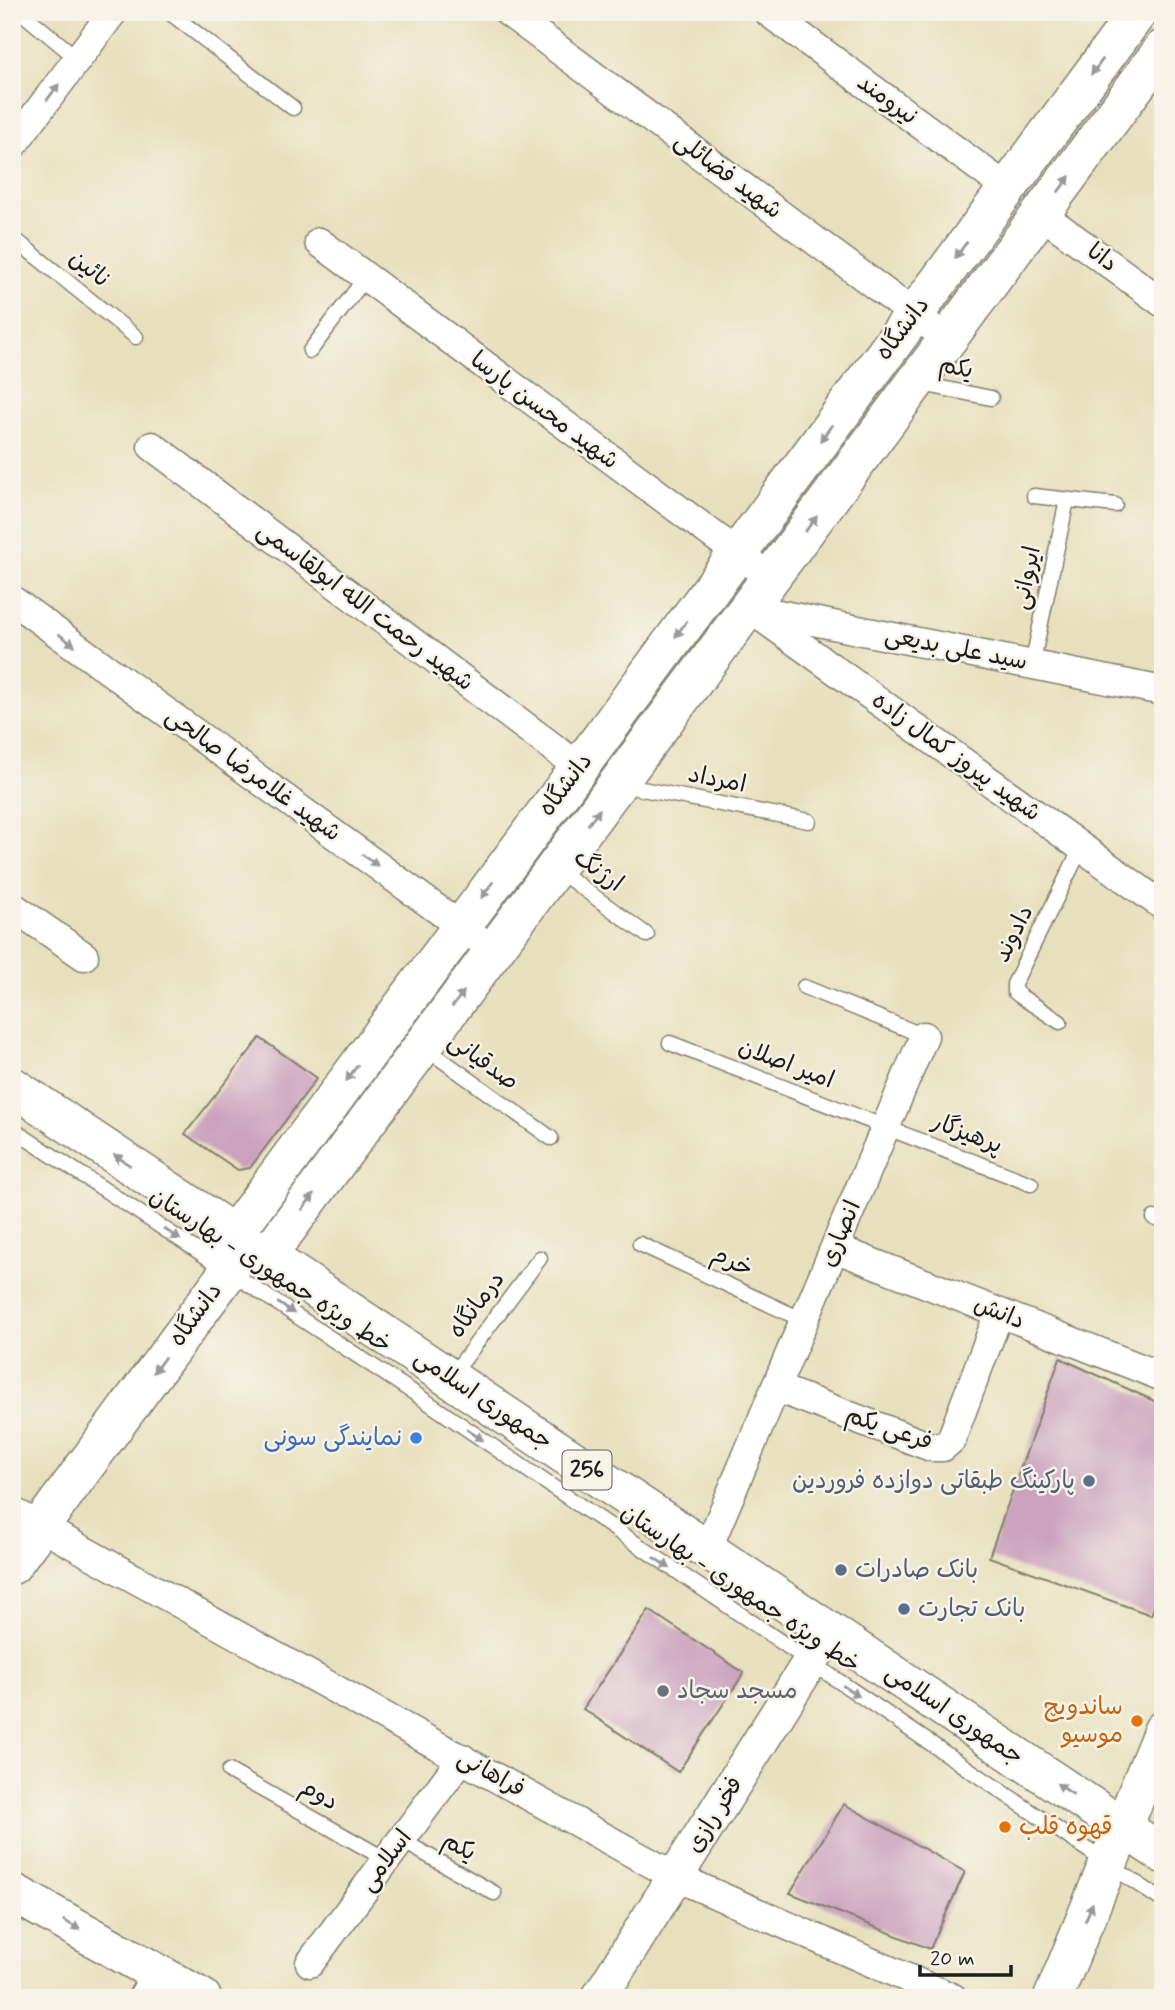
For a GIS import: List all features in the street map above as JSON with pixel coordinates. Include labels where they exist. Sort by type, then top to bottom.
[{"type":"main road","name":"دانشگاه","points":[[267,1256],[406,1034],[461,926],[617,785],[760,593],[896,378],[913,315],[1138,12]]},
{"type":"main road","name":"دانشگاه","points":[[12,1565],[26,1519],[231,1252],[406,1034],[494,951],[579,767],[725,568],[896,378],[948,339],[1163,49]]},
{"type":"main road","points":[[1007,188],[1041,214]]},
{"type":"main road","points":[[725,568],[760,593]]},
{"type":"main road","points":[[579,767],[617,785]]},
{"type":"main road","name":"جمهوری اسلامی","points":[[12,1086],[231,1252],[267,1256],[707,1550],[820,1648],[1163,1854]]},
{"type":"main road","points":[[1054,1998],[1121,1827],[1163,1730]]},
{"type":"main road","points":[[12,1892],[149,1985],[202,1998]]},
{"type":"street","points":[[12,146],[113,12]]},
{"type":"street","name":"شهید فضائلی","points":[[508,12],[948,339]]},
{"type":"street","name":"نیرومند","points":[[768,12],[1007,188]]},
{"type":"street","name":"دانا","points":[[1041,214],[1163,303]]},
{"type":"street","name":"شهید محسن پارسا","points":[[319,242],[366,277],[725,568]]},
{"type":"street","name":"شهید رحمت الله ابولقاسمی","points":[[152,446],[579,767]]},
{"type":"street","name":"سید علی بدیعی","points":[[760,593],[1032,665],[1163,691]]},
{"type":"street","name":"شهید پیروز کمال زاده","points":[[760,593],[1081,848],[1163,906]]},
{"type":"street","name":"شهید غلامرضا صالحی","points":[[12,600],[494,951]]},
{"type":"street","points":[[12,906],[84,956]]},
{"type":"street","name":"انصاری","points":[[707,1550],[924,1036]]},
{"type":"street","name":"دانش","points":[[835,1248],[1163,1377]]},
{"type":"street","name":"فرعی یکم","points":[[777,1388],[931,1447],[943,1447],[951,1440],[999,1313]]},
{"type":"street","name":"فراهانی","points":[[26,1519],[676,1877],[953,1998]]},
{"type":"street","name":"فخر رازی","points":[[599,1998],[820,1648]]},
{"type":"street","name":"اسلامی","points":[[310,1963],[462,1758]]},
{"type":"lane","points":[[21,12],[78,59]]},
{"type":"lane","points":[[169,12],[293,108]]},
{"type":"lane","name":"نائین","points":[[12,237],[136,337]]},
{"type":"lane","points":[[310,351],[366,277]]},
{"type":"lane","name":"یکم","points":[[896,378],[991,398]]},
{"type":"lane","points":[[1034,496],[1115,505]]},
{"type":"lane","name":"ایروانی","points":[[1032,665],[1067,500]]},
{"type":"lane","name":"امرداد","points":[[617,785],[809,821]]},
{"type":"lane","name":"دادوند","points":[[1060,1022],[1020,996],[1014,991],[1014,985],[1081,848]]},
{"type":"lane","name":"ارژنگ","points":[[538,856],[647,935]]},
{"type":"lane","name":"انصاری","points":[[804,987],[924,1036]]},
{"type":"lane","name":"صدقیانی","points":[[406,1034],[551,1138]]},
{"type":"lane","name":"امیر اصلان","points":[[670,1043],[886,1127]]},
{"type":"lane","name":"پرهیزگار","points":[[886,1127],[1031,1184]]},
{"type":"lane","name":"خط ویژه جمهوری - بهارستان","points":[[12,1129],[231,1252],[414,1393],[820,1648],[1108,1864],[1163,1901]]},
{"type":"lane","name":"خرم","points":[[640,1244],[805,1321]]},
{"type":"lane","name":"درمانگاه","points":[[450,1378],[540,1258]]},
{"type":"lane","name":"دوم","points":[[229,1771],[394,1850]]},
{"type":"lane","name":"یکم","points":[[394,1850],[494,1893]]},
{"type":"building","points":[[260,1038],[317,1078],[250,1168],[238,1170],[185,1134]]},
{"type":"building","name":"پارکینگ طبقاتی دوازده فروردین","points":[[1060,1358],[1163,1405],[1163,1585],[1151,1615],[989,1557]]},
{"type":"building","name":"مسجد سجاد","points":[[649,1610],[744,1673],[678,1772],[583,1709]]},
{"type":"building","points":[[844,1804],[965,1872],[930,1949],[790,1893]]},
{"type":"place","name":"نمایندگی سونی","points":[[416,1438]]},
{"type":"place","name":"پارکینگ طبقاتی دوازده فروردین","points":[[1089,1481]]},
{"type":"place","name":"بانک صادرات","points":[[841,1570]]},
{"type":"place","name":"بانک تجارت","points":[[904,1609]]},
{"type":"place","name":"مسجد سجاد","points":[[663,1691]]},
{"type":"place","name":"ساندویچ موسیو","points":[[1137,1721]]},
{"type":"place","name":"قهوه قلب","points":[[1005,1827]]}]
